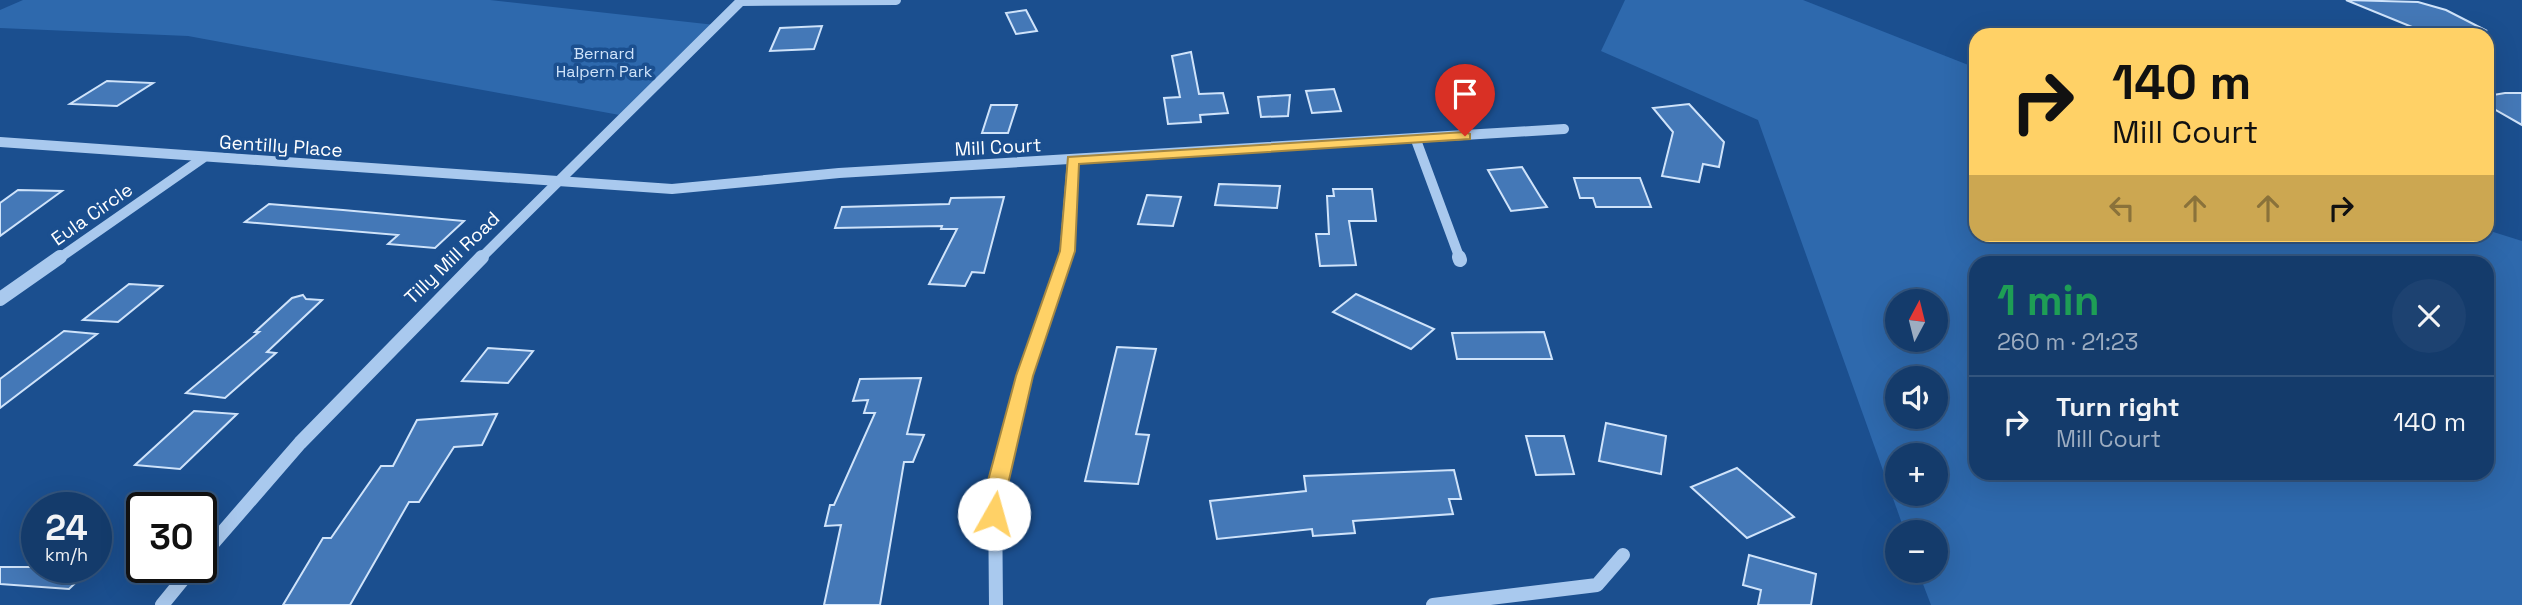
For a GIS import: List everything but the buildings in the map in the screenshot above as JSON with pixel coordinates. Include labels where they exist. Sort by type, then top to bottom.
[{"type":"street","points":[[742,1],[896,0]]},
{"type":"street","name":"Tilly Mill Road","points":[[217,539],[300,443],[409,328],[560,183],[742,1]]},
{"type":"street","name":"Mill Court","points":[[560,183],[672,189],[839,173],[1564,129]]},
{"type":"street","points":[[1416,140],[1460,260]]},
{"type":"street","name":"Gentilly Place","points":[[0,142],[560,183]]},
{"type":"street","name":"Eula Circle","points":[[0,299],[204,158]]},
{"type":"street","points":[[996,605],[993,536],[995,492],[1025,376],[1067,251],[1073,160]]},
{"type":"street","points":[[1433,605],[1597,585],[1623,555]]},
{"type":"street","points":[[162,605],[180,583]]},
{"type":"green space","name":"Bernard Halpern Park","points":[[23,0],[490,0],[715,25],[625,116],[188,36],[0,28],[0,10]]},
{"type":"green space","points":[[1625,0],[1803,0],[1969,65],[1969,242],[2494,242],[2494,232],[2522,241],[2522,605],[1931,605],[1923,583],[1948,583],[1948,520],[1901,520],[1896,506],[1948,506],[1948,443],[1885,443],[1885,476],[1758,120],[1601,51]]},
{"type":"route","points":[[994,514],[995,492],[1025,376],[1067,251],[1073,160],[1465,136]]}]
